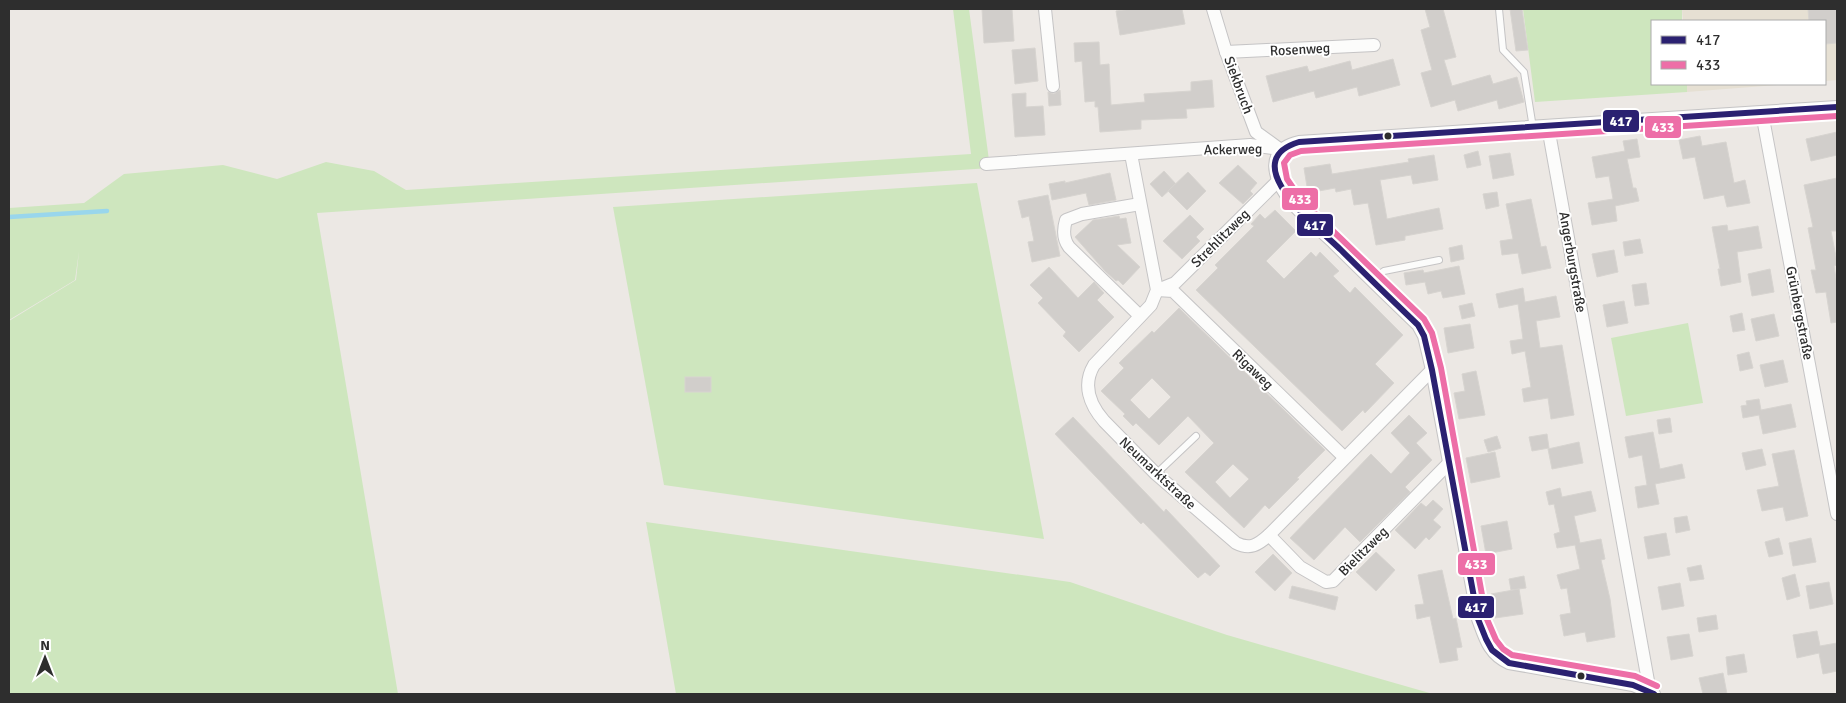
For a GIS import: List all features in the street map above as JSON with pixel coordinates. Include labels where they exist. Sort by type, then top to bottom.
[{"type":"street","points":[[1045,9],[1053,86]]},
{"type":"street","name":"Siekbruch","points":[[1213,9],[1226,52],[1256,132],[1281,150]]},
{"type":"street","name":"Rosenweg","points":[[1226,52],[1374,45]]},
{"type":"street","name":"Ackerweg","points":[[986,164],[1250,145],[1281,150],[1286,145],[1299,142],[1837,107]]},
{"type":"street","name":"Grünbergstraße","points":[[1762,113],[1837,514]]},
{"type":"street","name":"Angerburgstraße","points":[[1548,127],[1652,693]]},
{"type":"street","points":[[1281,150],[1276,160],[1279,180],[1285,193],[1418,325],[1424,336],[1450,462],[1478,619],[1486,642],[1493,653],[1509,663],[1545,671],[1595,677],[1633,685],[1652,693]]},
{"type":"street","points":[[1131,154],[1157,290]]},
{"type":"street","name":"Strehlitzweg","points":[[1157,290],[1175,283],[1279,180]]},
{"type":"street","points":[[1140,204],[1082,214],[1066,220],[1064,227],[1065,242],[1068,247],[1140,316]]},
{"type":"street","name":"Neumarktstraße","points":[[1157,290],[1151,304],[1094,365],[1089,378],[1089,396],[1096,412],[1156,474],[1236,543],[1242,546],[1254,546],[1269,535],[1432,370]]},
{"type":"street","name":"Rigaweg","points":[[1157,290],[1173,291],[1344,457]]},
{"type":"street","name":"Bielitzweg","points":[[1269,535],[1300,567],[1326,582],[1333,581],[1450,462]]},
{"type":"lane","points":[[1499,9],[1503,50],[1524,72],[1533,128]]},
{"type":"lane","points":[[1371,280],[1384,271],[1439,260]]},
{"type":"lane","points":[[1156,474],[1196,436]]},
{"type":"shaded area","points":[[1682,9],[1837,9],[1837,80],[1826,81],[1826,20],[1683,20]]},
{"type":"shaded area","points":[[1687,85],[1777,85],[1687,92]]},
{"type":"green space","points":[[953,9],[969,9],[990,168],[317,213],[398,694],[9,694],[9,321],[76,280],[79,251],[75,280],[9,320],[9,208],[84,203],[124,174],[223,165],[277,179],[326,162],[374,171],[406,190],[971,154]]},
{"type":"green space","points":[[1523,9],[1682,9],[1682,20],[1651,20],[1651,85],[1687,85],[1687,92],[1535,102]]},
{"type":"green space","points":[[977,183],[1044,539],[664,485],[613,207]]},
{"type":"green space","points":[[1688,323],[1703,403],[1626,416],[1611,338]]},
{"type":"green space","points":[[646,522],[1070,582],[1227,635],[1433,694],[676,694]]},
{"type":"building","points":[[982,9],[1012,9],[1014,41],[984,43]]},
{"type":"building","points":[[1131,9],[1182,9],[1185,24],[1120,35],[1116,11]]},
{"type":"building","points":[[1425,9],[1443,9],[1456,57],[1444,60],[1452,86],[1490,75],[1493,84],[1517,77],[1524,102],[1499,109],[1497,100],[1458,111],[1455,100],[1431,107],[1421,73],[1432,70],[1421,30],[1430,27]]},
{"type":"building","points":[[1510,9],[1522,9],[1528,50],[1516,51]]},
{"type":"building","points":[[1808,9],[1837,9],[1837,43],[1826,44],[1826,20],[1809,20]]},
{"type":"building","points":[[1099,42],[1100,65],[1109,64],[1111,105],[1145,102],[1144,94],[1191,91],[1191,82],[1212,80],[1214,107],[1186,109],[1187,118],[1141,120],[1141,129],[1100,132],[1098,107],[1095,107],[1095,101],[1085,102],[1082,61],[1075,62],[1074,43]]},
{"type":"building","points":[[1035,48],[1038,81],[1015,84],[1012,50]]},
{"type":"building","points":[[1393,59],[1400,85],[1359,96],[1357,87],[1316,98],[1314,91],[1273,102],[1266,76],[1307,66],[1309,72],[1350,61],[1352,70]]},
{"type":"building","points":[[1060,90],[1061,105],[1049,106],[1048,92],[1054,94]]},
{"type":"building","points":[[1026,93],[1026,107],[1043,106],[1045,135],[1015,137],[1012,94]]},
{"type":"building","points":[[1837,132],[1837,155],[1811,161],[1806,139]]},
{"type":"building","points":[[1700,136],[1702,146],[1726,142],[1734,183],[1745,180],[1750,203],[1727,207],[1724,195],[1704,199],[1695,157],[1683,159],[1679,140]]},
{"type":"building","points":[[1637,139],[1640,157],[1627,159],[1633,188],[1636,188],[1639,201],[1615,206],[1617,221],[1592,225],[1588,203],[1613,199],[1609,176],[1596,178],[1592,157],[1625,151],[1623,141]]},
{"type":"building","points":[[1478,151],[1481,165],[1467,168],[1464,155]]},
{"type":"building","points":[[1510,153],[1514,175],[1493,179],[1489,156]]},
{"type":"building","points":[[1434,155],[1438,180],[1413,184],[1411,175],[1380,180],[1387,219],[1439,208],[1443,229],[1405,236],[1405,240],[1376,245],[1368,203],[1354,205],[1351,189],[1336,192],[1335,188],[1308,193],[1304,168],[1330,164],[1332,174],[1409,162],[1408,159]]},
{"type":"building","points":[[1238,165],[1257,183],[1250,191],[1253,194],[1243,204],[1219,183]]},
{"type":"building","points":[[1164,171],[1176,184],[1162,197],[1150,184]]},
{"type":"building","points":[[1188,172],[1206,191],[1187,210],[1168,191]]},
{"type":"building","points":[[1110,173],[1116,200],[1089,205],[1086,193],[1052,200],[1049,184],[1065,181],[1065,183]]},
{"type":"building","points":[[1837,178],[1837,231],[1831,231],[1837,262],[1837,265],[1834,266],[1837,285],[1837,322],[1831,323],[1826,292],[1816,293],[1811,270],[1816,270],[1808,228],[1813,227],[1804,185]]},
{"type":"building","points":[[1497,192],[1499,206],[1486,209],[1483,194]]},
{"type":"building","points":[[1048,195],[1060,256],[1032,262],[1028,242],[1034,241],[1029,216],[1022,218],[1018,201]]},
{"type":"building","points":[[1531,199],[1541,247],[1546,246],[1551,268],[1522,274],[1518,253],[1502,255],[1500,241],[1513,239],[1506,204]]},
{"type":"building","points":[[1275,210],[1296,231],[1266,261],[1284,279],[1311,252],[1316,257],[1320,252],[1339,271],[1333,276],[1350,293],[1355,287],[1403,335],[1375,364],[1394,383],[1365,413],[1363,410],[1342,431],[1196,290],[1218,268],[1215,265],[1254,226],[1251,224],[1260,214],[1265,219]]},
{"type":"building","points":[[1190,215],[1204,229],[1196,237],[1200,241],[1182,259],[1163,241]]},
{"type":"building","points":[[1119,216],[1120,219],[1126,218],[1131,243],[1117,245],[1140,267],[1123,285],[1105,271],[1075,237],[1093,220]]},
{"type":"building","points":[[1727,225],[1728,231],[1758,226],[1762,248],[1737,252],[1741,282],[1721,286],[1718,269],[1720,269],[1712,227]]},
{"type":"building","points":[[1640,239],[1643,253],[1625,256],[1623,242]]},
{"type":"building","points":[[1462,245],[1464,259],[1451,262],[1449,248]]},
{"type":"building","points":[[1614,250],[1618,272],[1597,277],[1592,254]]},
{"type":"building","points":[[1459,266],[1465,294],[1443,298],[1441,291],[1428,294],[1425,282],[1406,285],[1404,273],[1423,270],[1424,273]]},
{"type":"building","points":[[1049,267],[1078,298],[1094,282],[1104,293],[1097,300],[1114,317],[1079,352],[1063,336],[1066,332],[1038,303],[1043,298],[1030,285]]},
{"type":"building","points":[[1770,269],[1774,292],[1752,296],[1748,274]]},
{"type":"building","points":[[1646,283],[1649,304],[1635,306],[1632,285]]},
{"type":"building","points":[[1523,288],[1525,302],[1556,296],[1560,317],[1536,321],[1540,348],[1562,345],[1574,415],[1551,419],[1548,398],[1524,402],[1522,389],[1531,387],[1525,351],[1512,354],[1510,341],[1523,339],[1518,304],[1499,308],[1496,294]]},
{"type":"building","points":[[1624,301],[1628,323],[1607,327],[1603,305]]},
{"type":"building","points":[[1472,303],[1475,316],[1462,319],[1459,306]]},
{"type":"building","points":[[1179,308],[1325,450],[1269,509],[1265,505],[1244,528],[1185,472],[1214,443],[1188,416],[1159,445],[1136,423],[1133,426],[1123,416],[1125,414],[1101,391],[1124,368],[1119,363],[1152,331],[1154,333]],"holes":[[[1152,378],[1171,397],[1149,419],[1130,400]],[[1233,464],[1249,479],[1230,498],[1215,482]]]},
{"type":"building","points":[[1742,313],[1745,330],[1733,332],[1730,316]]},
{"type":"building","points":[[1774,314],[1779,336],[1756,341],[1751,319]]},
{"type":"building","points":[[1470,324],[1474,348],[1448,353],[1444,328]]},
{"type":"building","points":[[1749,352],[1753,368],[1740,371],[1737,355]]},
{"type":"building","points":[[1783,360],[1788,382],[1765,387],[1760,365]]},
{"type":"building","points":[[1476,371],[1485,415],[1459,419],[1454,393],[1465,391],[1462,374]]},
{"type":"building","points":[[685,377],[711,377],[711,392],[685,392]]},
{"type":"building","points":[[1759,399],[1761,410],[1791,404],[1796,427],[1763,434],[1759,415],[1743,418],[1741,406],[1747,405],[1746,401]]},
{"type":"building","points":[[1409,415],[1427,433],[1416,443],[1432,460],[1405,487],[1410,492],[1360,542],[1345,527],[1314,560],[1290,538],[1371,454],[1391,474],[1410,453],[1391,433]]},
{"type":"building","points":[[1073,417],[1164,512],[1166,509],[1220,566],[1210,576],[1205,572],[1198,578],[1143,522],[1141,524],[1055,434]]},
{"type":"building","points":[[1670,418],[1672,432],[1659,434],[1657,420]]},
{"type":"building","points":[[1653,432],[1660,469],[1682,464],[1685,478],[1655,484],[1659,504],[1638,508],[1635,487],[1647,485],[1642,455],[1629,458],[1625,437]]},
{"type":"building","points":[[1547,434],[1549,448],[1532,451],[1529,437]]},
{"type":"building","points":[[1497,436],[1501,448],[1488,452],[1484,440]]},
{"type":"building","points":[[1579,442],[1583,463],[1552,469],[1548,449]]},
{"type":"building","points":[[1762,449],[1766,465],[1746,470],[1742,453]]},
{"type":"building","points":[[1794,450],[1808,516],[1786,521],[1783,507],[1762,511],[1757,490],[1779,486],[1772,454]]},
{"type":"building","points":[[1495,452],[1500,477],[1471,483],[1466,458]]},
{"type":"building","points":[[1560,488],[1562,497],[1591,491],[1596,511],[1574,516],[1580,543],[1601,539],[1605,559],[1601,560],[1610,599],[1615,637],[1587,642],[1585,632],[1564,636],[1560,615],[1571,613],[1567,588],[1561,589],[1557,575],[1580,569],[1575,545],[1557,548],[1554,534],[1560,532],[1554,504],[1549,505],[1546,492]]},
{"type":"building","points":[[1433,500],[1443,509],[1433,520],[1441,527],[1429,540],[1426,537],[1415,549],[1395,530],[1421,503],[1426,507]]},
{"type":"building","points":[[1687,516],[1690,530],[1676,533],[1674,518]]},
{"type":"building","points":[[1507,521],[1512,549],[1486,554],[1481,526]]},
{"type":"building","points":[[1666,533],[1670,555],[1648,559],[1644,537]]},
{"type":"building","points":[[1779,538],[1783,554],[1769,557],[1765,542]]},
{"type":"building","points":[[1811,538],[1816,562],[1793,566],[1789,543]]},
{"type":"building","points":[[1376,552],[1395,570],[1376,591],[1356,572]]},
{"type":"building","points":[[1273,554],[1292,573],[1275,591],[1255,572]]},
{"type":"building","points":[[1701,565],[1704,579],[1690,581],[1687,568]]},
{"type":"building","points":[[1442,570],[1453,619],[1456,618],[1462,647],[1456,648],[1458,660],[1440,663],[1430,616],[1417,619],[1415,605],[1424,604],[1418,575]]},
{"type":"building","points":[[1795,574],[1800,596],[1787,600],[1782,578]]},
{"type":"building","points":[[1524,576],[1526,588],[1511,590],[1509,579]]},
{"type":"building","points":[[1829,582],[1833,604],[1810,609],[1806,586]]},
{"type":"building","points":[[1680,583],[1684,606],[1662,610],[1658,587]]},
{"type":"building","points":[[1292,586],[1338,597],[1335,610],[1289,598]]},
{"type":"building","points":[[1519,589],[1523,614],[1495,618],[1491,594]]},
{"type":"building","points":[[1716,615],[1718,629],[1699,632],[1697,618]]},
{"type":"building","points":[[1817,631],[1820,646],[1837,643],[1837,671],[1823,674],[1819,653],[1797,658],[1793,635]]},
{"type":"building","points":[[1689,634],[1693,656],[1671,660],[1667,637]]},
{"type":"building","points":[[1744,654],[1747,672],[1728,675],[1726,657]]},
{"type":"building","points":[[1723,673],[1727,694],[1703,694],[1699,678]]},
{"type":"waterway","points":[[9,217],[107,211]]},
{"type":"transit line","name":"417","points":[[1654,694],[1633,685],[1509,663],[1492,650],[1478,619],[1424,336],[1418,325],[1301,212],[1287,196],[1278,179],[1275,164],[1281,152],[1299,142],[1837,107]]},
{"type":"transit line","name":"433","points":[[1657,686],[1635,676],[1512,655],[1503,649],[1496,640],[1486,617],[1441,368],[1432,333],[1424,319],[1302,201],[1287,179],[1284,163],[1290,155],[1301,151],[1837,116]]}]
